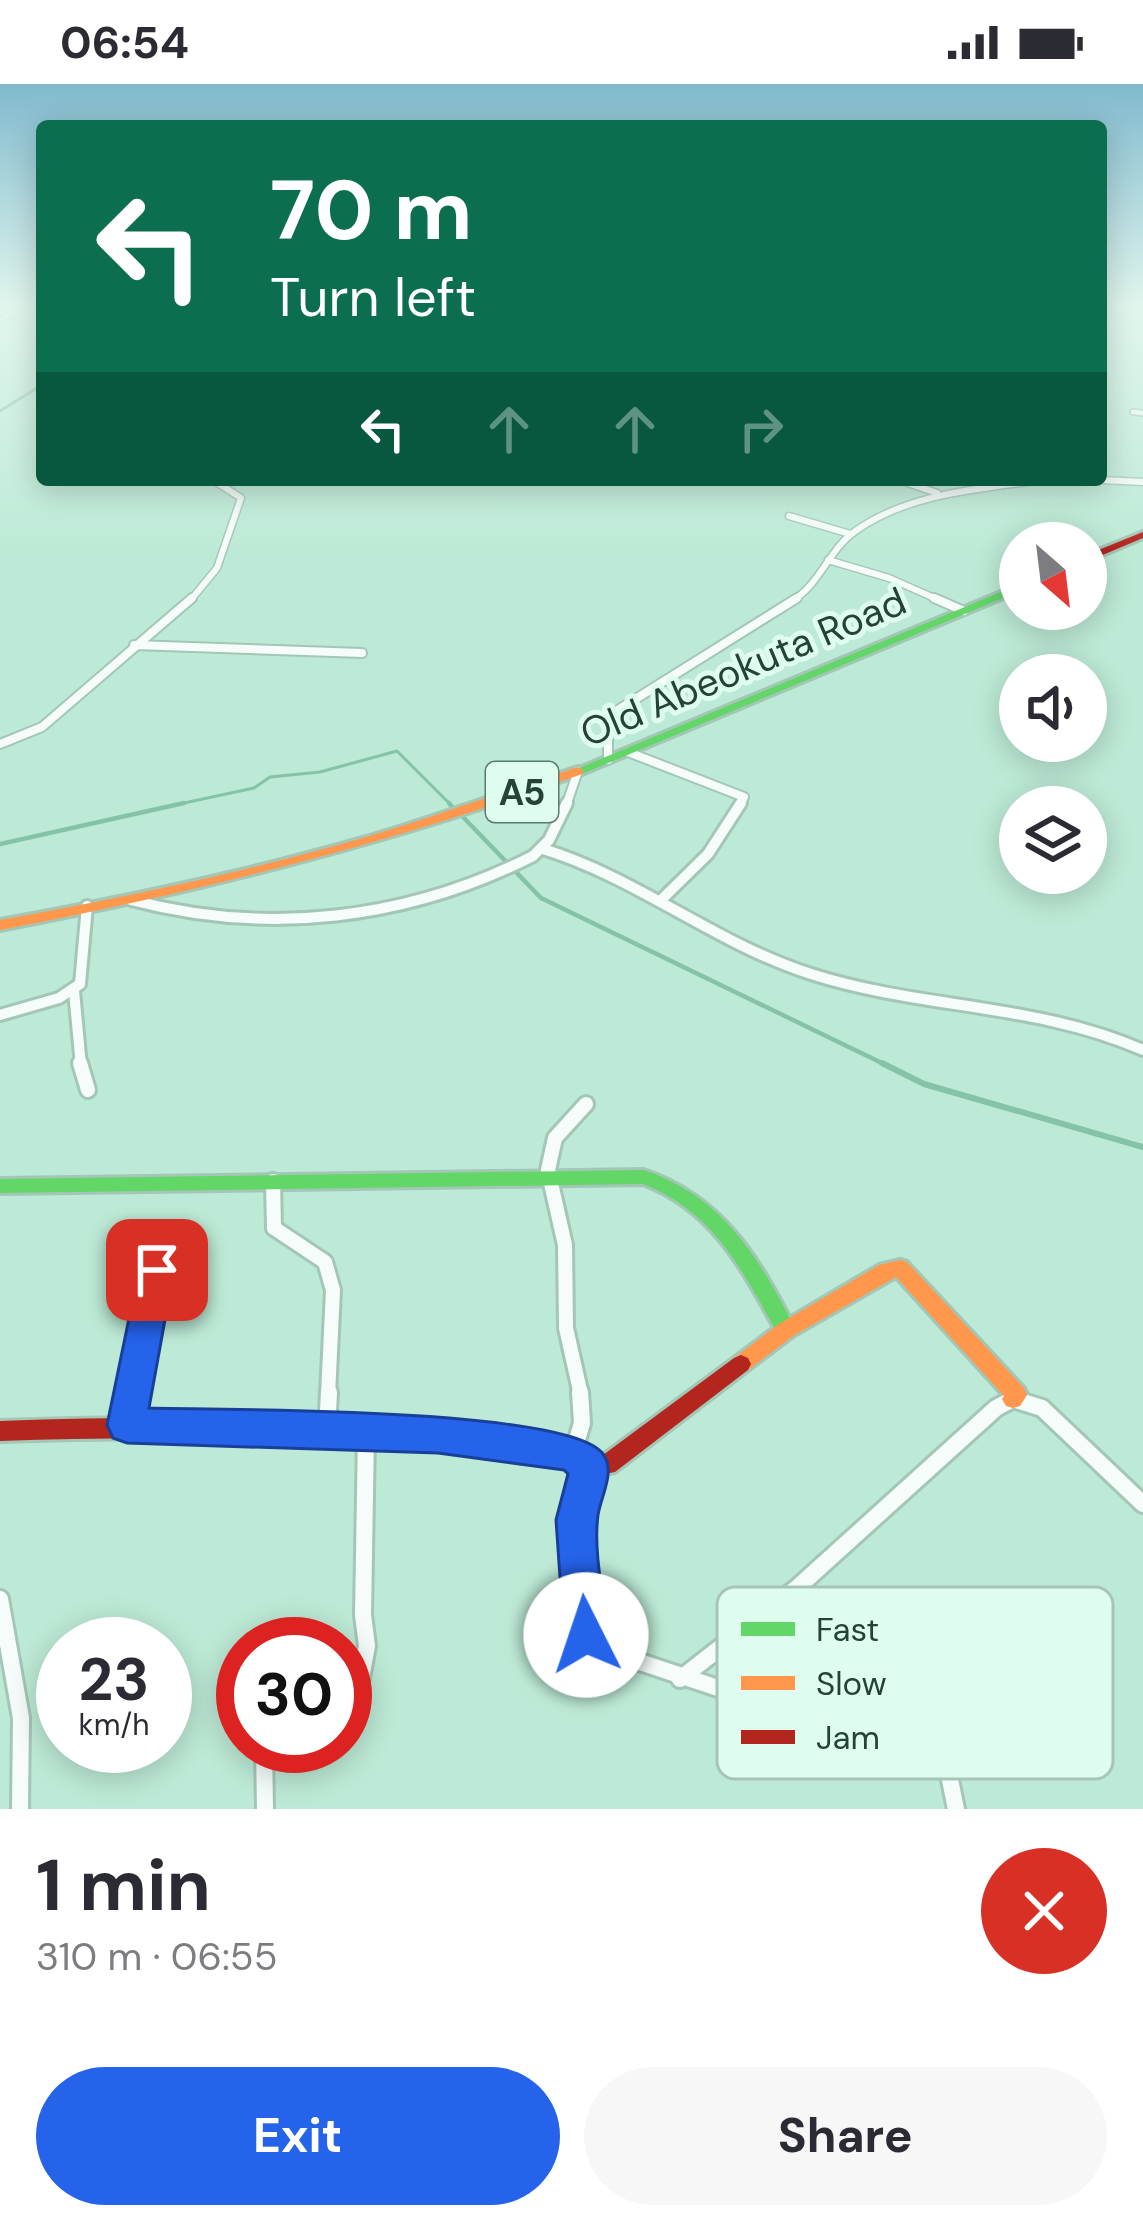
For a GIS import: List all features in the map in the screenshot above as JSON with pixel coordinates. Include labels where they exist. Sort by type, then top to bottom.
[{"type":"main road","points":[[1107,550],[1143,535]]},
{"type":"main road","name":"Old Abeokuta Road","points":[[0,926],[131,900],[415,827],[578,772],[999,595]]},
{"type":"main road","points":[[0,1186],[545,1177],[592,1181],[641,1176],[690,1194],[733,1238],[786,1330]]},
{"type":"main road","points":[[0,1431],[127,1425],[438,1435],[573,1453],[590,1467],[607,1465],[786,1330],[886,1271],[900,1268],[1012,1399]]},
{"type":"street","points":[[1133,412],[1143,413]]},
{"type":"street","points":[[1107,480],[1143,482]]},
{"type":"street","points":[[0,744],[42,727],[134,645],[182,610],[217,568],[241,498],[222,486]]},
{"type":"street","points":[[916,486],[940,494]]},
{"type":"street","points":[[608,760],[608,727],[618,710],[808,591],[850,534],[940,494],[998,486]]},
{"type":"street","points":[[789,516],[850,534]]},
{"type":"street","points":[[828,560],[890,578],[964,611]]},
{"type":"street","points":[[134,645],[362,653]]},
{"type":"street","points":[[628,752],[744,796],[735,820],[703,862],[660,901]]},
{"type":"street","points":[[131,900],[189,913],[292,920],[362,915],[450,894],[543,849],[578,772]]},
{"type":"street","points":[[543,849],[609,871],[729,939],[830,980],[957,1004],[1018,1007],[1081,1023],[1143,1050]]},
{"type":"street","points":[[87,906],[83,968],[74,991],[81,1069],[88,1090]]},
{"type":"street","points":[[0,1015],[74,991]]},
{"type":"street","points":[[573,1453],[584,1436],[578,1376],[566,1328],[566,1249],[545,1177],[550,1148],[586,1104]]},
{"type":"street","points":[[273,1181],[274,1228],[325,1262],[333,1290],[327,1434]]},
{"type":"street","points":[[127,1425],[157,1270]]},
{"type":"street","points":[[798,1587],[1012,1399],[1042,1408],[1143,1504]]},
{"type":"street","points":[[363,1617],[366,1434]]},
{"type":"street","points":[[590,1467],[577,1520],[586,1635],[595,1647],[717,1691]]},
{"type":"street","points":[[0,1599],[21,1718],[20,1809]]},
{"type":"street","points":[[680,1679],[717,1650]]},
{"type":"street","points":[[264,1773],[265,1809]]},
{"type":"street","points":[[950,1779],[956,1809]]},
{"type":"waterway","points":[[0,411],[36,389]]},
{"type":"waterway","points":[[184,803],[254,788],[270,777],[320,772],[397,751],[449,803]]},
{"type":"waterway","points":[[0,844],[184,803]]},
{"type":"waterway","points":[[170,806],[184,803]]},
{"type":"waterway","points":[[449,803],[452,806]]},
{"type":"waterway","points":[[449,803],[453,808]]},
{"type":"waterway","points":[[464,818],[541,898],[888,1066]]},
{"type":"waterway","points":[[882,1063],[888,1066]]},
{"type":"waterway","points":[[888,1066],[924,1084],[1143,1147]]},
{"type":"traffic: fast","points":[[578,771],[999,596]]},
{"type":"traffic: fast","points":[[0,1186],[644,1177],[670,1187],[713,1218],[745,1259],[786,1330]]},
{"type":"traffic: slow","points":[[0,925],[147,896],[365,842],[578,771]]},
{"type":"traffic: slow","points":[[741,1364],[786,1330],[886,1271],[900,1268],[1017,1395],[1013,1399]]},
{"type":"traffic: jam","points":[[1107,550],[1143,535]]},
{"type":"traffic: jam","points":[[0,1431],[215,1427],[359,1433],[573,1453],[590,1467],[607,1465],[741,1364]]},
{"type":"route","points":[[157,1270],[127,1425],[438,1435],[573,1453],[590,1467],[577,1520],[586,1635]]}]
